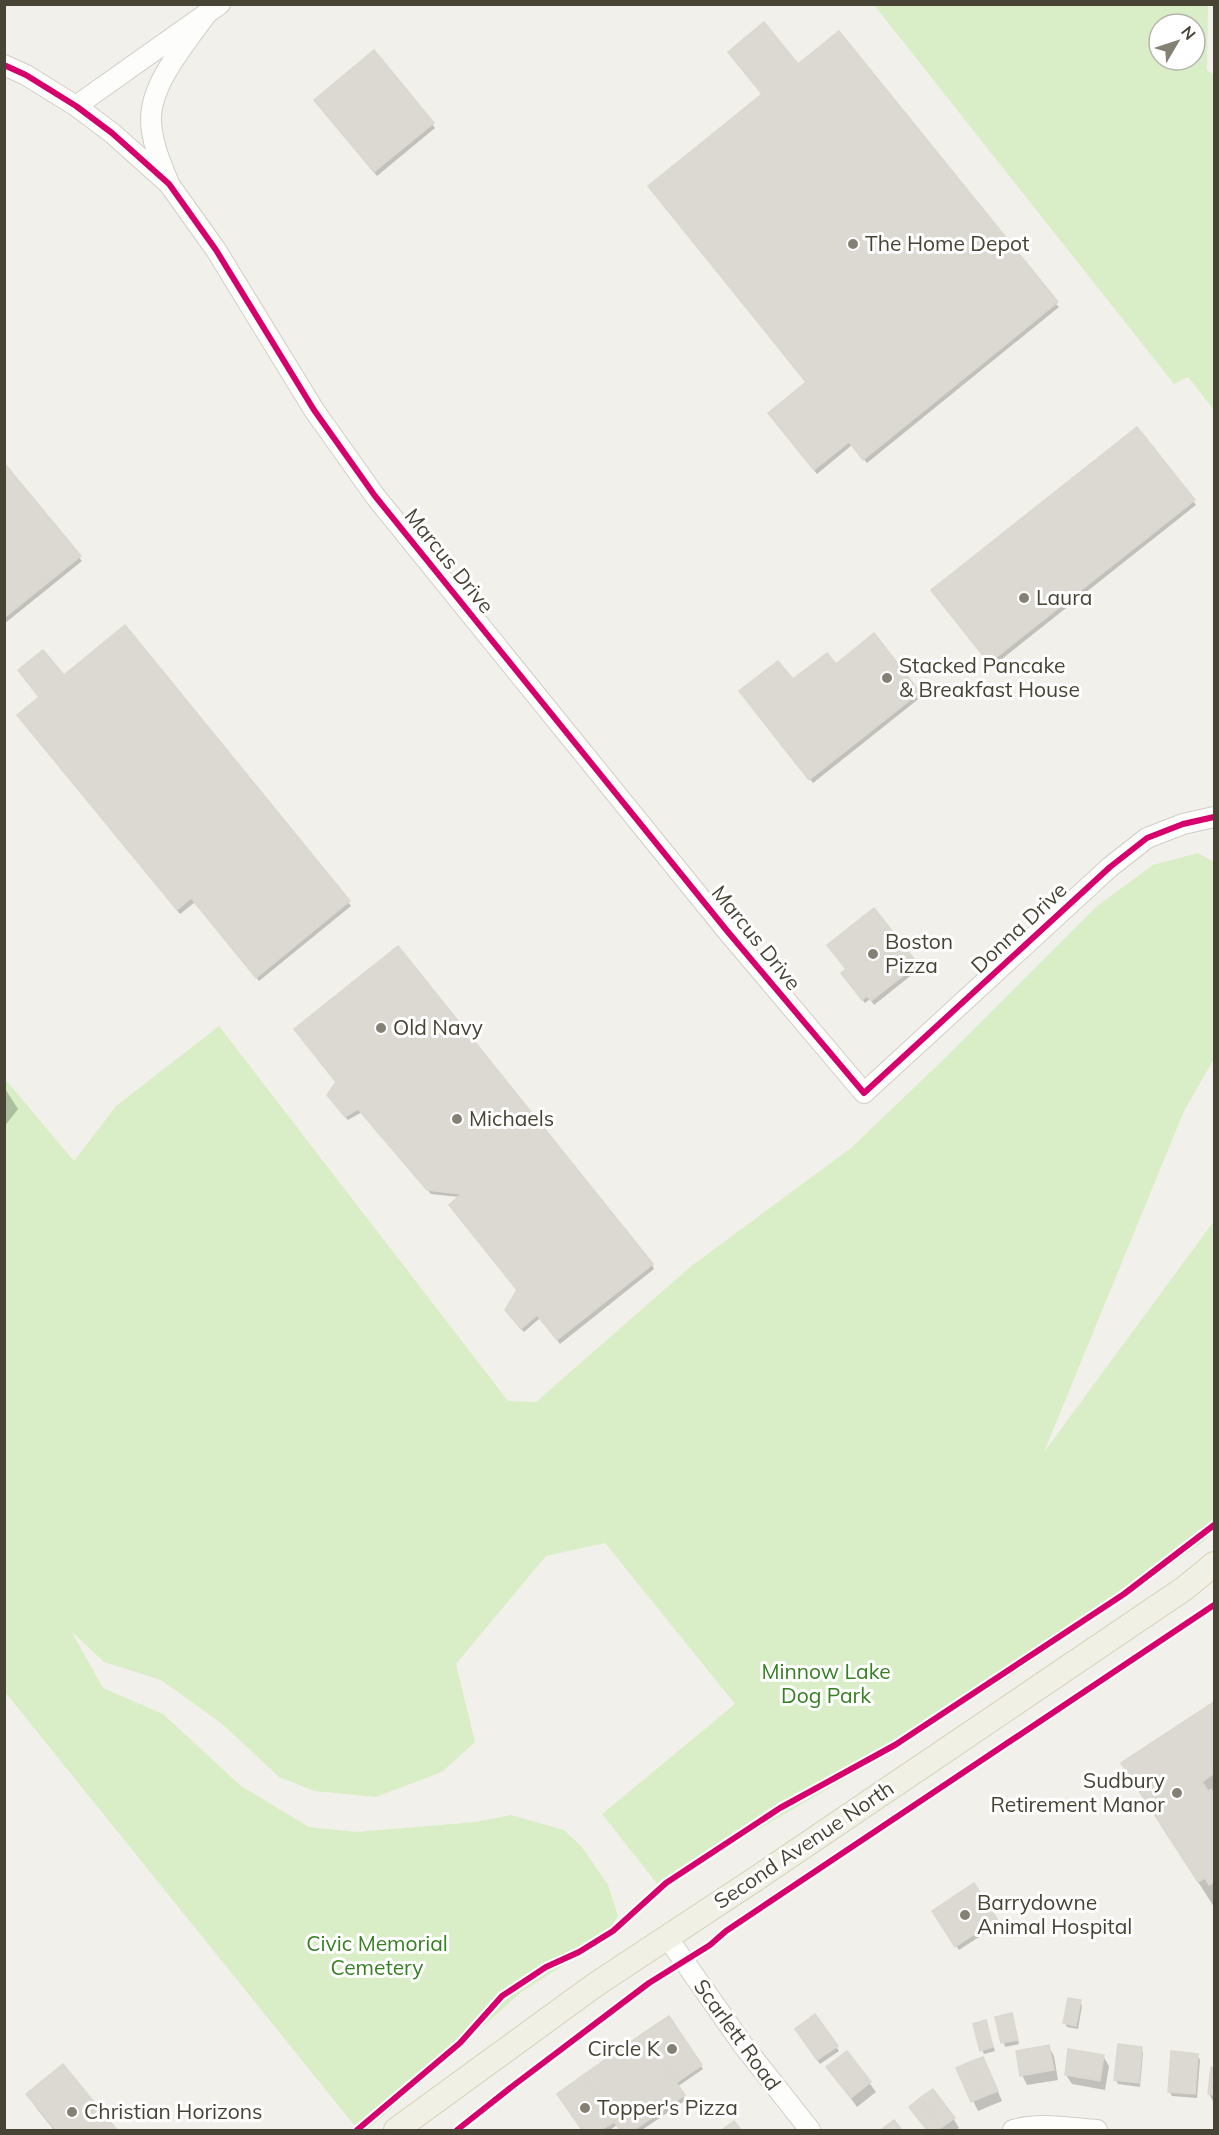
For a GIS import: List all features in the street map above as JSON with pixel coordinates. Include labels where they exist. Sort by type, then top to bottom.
[{"type":"main road","name":"Second Avenue North","points":[[396,2130],[551,2016],[1185,1588],[1215,1564]]},
{"type":"street","points":[[76,106],[213,9]]},
{"type":"street","points":[[170,184],[154,139],[151,118],[157,86],[213,9]]},
{"type":"street","name":"Marcus Drive","points":[[4,65],[26,75],[76,106],[112,133],[170,184],[216,250],[314,410],[375,496],[728,932],[864,1093]]},
{"type":"street","name":"Donna Drive","points":[[864,1093],[1110,867],[1147,838],[1184,824],[1215,817]]},
{"type":"street","name":"Scarlett Road","points":[[668,1937],[743,2045],[810,2130]]},
{"type":"street","points":[[1013,2130],[1043,2126],[1097,2130]]},
{"type":"green space","points":[[874,5],[1208,5],[1207,70],[1214,75],[1214,410],[1188,377],[1174,384]]},
{"type":"green space","points":[[1198,853],[1214,862],[1214,1059],[1184,1111],[1044,1452],[1214,1221],[1214,1531],[1203,1542],[1011,1676],[865,1767],[701,1863],[658,1885],[602,1814],[735,1704],[605,1543],[546,1556],[456,1664],[475,1742],[442,1772],[376,1797],[314,1791],[279,1777],[221,1723],[161,1680],[104,1662],[71,1631],[103,1688],[163,1714],[241,1786],[309,1827],[356,1832],[476,1822],[511,1815],[564,1830],[582,1847],[608,1885],[618,1916],[607,1933],[520,1993],[367,2130],[358,2130],[5,1692],[5,1079],[74,1161],[116,1106],[219,1026],[508,1401],[536,1402],[690,1267],[851,1148],[1097,906],[1153,865]]},
{"type":"building","name":"The Home Depot","points":[[764,22],[798,64],[839,31],[1058,302],[863,460],[849,442],[814,470],[768,413],[806,382],[648,186],[762,94],[728,52]]},
{"type":"building","points":[[374,50],[434,123],[374,172],[314,100]]},
{"type":"building","points":[[1137,427],[1195,500],[989,663],[931,590]]},
{"type":"building","points":[[4,463],[81,556],[4,618]]},
{"type":"building","points":[[125,625],[350,901],[256,978],[191,898],[177,910],[17,715],[39,697],[18,670],[43,650],[64,675]]},
{"type":"building","points":[[874,633],[920,692],[809,780],[739,691],[778,661],[793,679],[827,653],[836,664]]},
{"type":"building","name":"Boston Pizza","points":[[874,908],[918,964],[871,1001],[867,996],[862,1000],[841,973],[846,969],[827,945]]},
{"type":"building","points":[[398,946],[653,1264],[557,1340],[537,1315],[521,1329],[505,1310],[517,1290],[449,1205],[461,1194],[427,1190],[358,1109],[345,1117],[327,1095],[336,1082],[294,1029]]},
{"type":"building","name":"Sudbury Retirement Manor","points":[[1214,1702],[1214,1773],[1202,1782],[1208,1791],[1211,1789],[1214,1795],[1214,1882],[1209,1885],[1205,1878],[1198,1882],[1121,1763]]},
{"type":"building","name":"Barrydowne Animal Hospital","points":[[974,1883],[997,1919],[955,1947],[932,1911]]},
{"type":"building","points":[[1068,1998],[1081,2000],[1076,2026],[1063,2023]]},
{"type":"building","points":[[1012,2013],[1018,2040],[1001,2043],[995,2017]]},
{"type":"building","points":[[815,2014],[838,2046],[817,2060],[795,2029]]},
{"type":"building","name":"Circle K","points":[[669,2016],[702,2065],[676,2083],[642,2034]]},
{"type":"building","points":[[986,2020],[993,2047],[980,2051],[973,2024]]},
{"type":"building","points":[[642,2034],[685,2095],[634,2130],[620,2130],[582,2076]]},
{"type":"building","points":[[1118,2044],[1142,2047],[1139,2083],[1114,2080]]},
{"type":"building","points":[[1049,2045],[1054,2070],[1020,2076],[1016,2051]]},
{"type":"building","points":[[1068,2049],[1104,2055],[1100,2081],[1065,2075]]},
{"type":"building","points":[[847,2051],[871,2082],[851,2098],[826,2067]]},
{"type":"building","points":[[1171,2051],[1198,2054],[1195,2094],[1168,2092]]},
{"type":"building","points":[[983,2057],[998,2091],[985,2096],[970,2062]]},
{"type":"building","points":[[970,2062],[985,2096],[971,2102],[956,2068]]},
{"type":"building","name":"Christian Horizons","points":[[63,2064],[117,2130],[56,2130],[26,2094]]},
{"type":"building","points":[[1211,2067],[1214,2068],[1214,2095],[1208,2094]]},
{"type":"building","name":"Topper's Pizza","points":[[582,2076],[614,2122],[601,2130],[582,2130],[557,2094]]},
{"type":"building","points":[[933,2089],[955,2118],[942,2127],[920,2098]]},
{"type":"building","points":[[920,2098],[942,2127],[937,2130],[927,2130],[909,2107]]},
{"type":"building","points":[[894,2120],[902,2130],[881,2130]]},
{"type":"building","points":[[734,2121],[741,2130],[722,2130]]},
{"type":"cycle path","points":[[4,65],[26,75],[76,106],[112,133],[169,184],[216,250],[314,410],[375,496],[728,932],[864,1093],[1110,867],[1147,838],[1183,824],[1214,817]]},
{"type":"cycle path","points":[[357,2130],[460,2043],[502,1996],[546,1967],[579,1952],[613,1931],[666,1883],[780,1808],[895,1745],[1124,1594],[1214,1525]]},
{"type":"cycle path","points":[[457,2130],[649,1983],[710,1945],[726,1931],[1214,1605]]},
{"type":"place","name":"The Home Depot","points":[[853,244]]},
{"type":"place","name":"Laura","points":[[1024,598]]},
{"type":"place","name":"Stacked Pancake & Breakfast House","points":[[887,678]]},
{"type":"place","name":"Boston Pizza","points":[[873,954]]},
{"type":"place","name":"Old Navy","points":[[381,1028]]},
{"type":"place","name":"Michaels","points":[[457,1119]]},
{"type":"place","name":"Sudbury Retirement Manor","points":[[1177,1793]]},
{"type":"place","name":"Barrydowne Animal Hospital","points":[[965,1915]]},
{"type":"place","name":"Circle K","points":[[672,2049]]},
{"type":"place","name":"Topper's Pizza","points":[[585,2108]]},
{"type":"place","name":"Christian Horizons","points":[[72,2112]]},
{"type":"park label","name":"Minnow Lake Dog Park","points":[[826,1684]]},
{"type":"park label","name":"Civic Memorial Cemetery","points":[[377,1956]]}]
